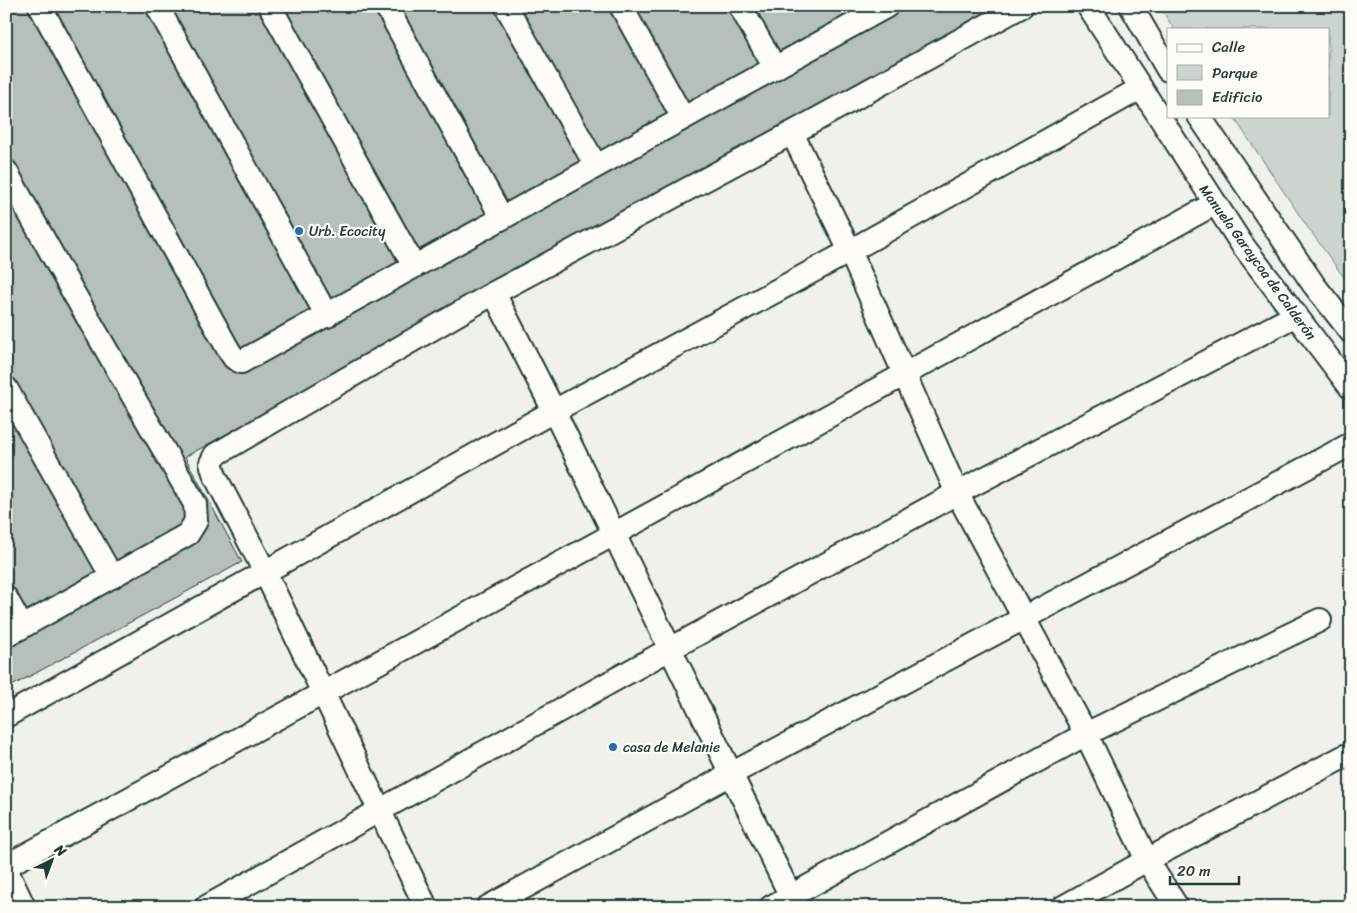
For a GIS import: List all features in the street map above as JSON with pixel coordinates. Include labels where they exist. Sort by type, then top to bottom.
[{"type":"street","points":[[40,6],[234,358],[241,362],[775,68],[858,13],[886,6]]},
{"type":"street","points":[[157,6],[326,316]]},
{"type":"street","points":[[270,6],[414,266]]},
{"type":"street","points":[[386,6],[502,218]]},
{"type":"street","points":[[506,6],[596,166]]},
{"type":"street","points":[[621,6],[683,118]]},
{"type":"street","points":[[740,6],[775,68]]},
{"type":"street","points":[[426,907],[265,572],[215,476],[212,463],[215,455],[494,293],[792,133],[1022,6]]},
{"type":"street","name":"Manuela Garaycoa de Calderón","points":[[1088,6],[1214,204],[1241,243],[1351,388]]},
{"type":"street","points":[[1131,6],[1167,68]]},
{"type":"street","points":[[6,716],[554,411],[850,251],[1141,88]]},
{"type":"street","points":[[1200,118],[1314,285],[1351,332]]},
{"type":"street","points":[[792,133],[850,251],[957,493],[1086,734],[1147,860],[1177,907]]},
{"type":"street","points":[[6,171],[195,504],[196,521],[188,534],[14,632],[6,598]]},
{"type":"street","points":[[24,907],[6,867],[1214,204]]},
{"type":"street","points":[[494,293],[554,411],[794,901]]},
{"type":"street","points":[[206,907],[670,649],[957,493],[1296,315]]},
{"type":"street","points":[[6,388],[112,578]]},
{"type":"street","points":[[488,907],[731,774],[1351,444]]},
{"type":"street","points":[[771,907],[794,901],[1086,734],[1320,620]]},
{"type":"street","points":[[1063,907],[1147,860],[1351,753]]},
{"type":"green space","points":[[1159,6],[1351,6],[1351,287],[1306,225],[1234,118],[1330,118],[1330,28],[1173,28]]},
{"type":"building","name":"Urb. Ecocity","points":[[6,6],[1000,6],[185,457],[242,562],[6,689]]},
{"type":"place","name":"Urb. Ecocity","points":[[299,231]]},
{"type":"place","name":"casa de Melanie","points":[[613,747]]}]
